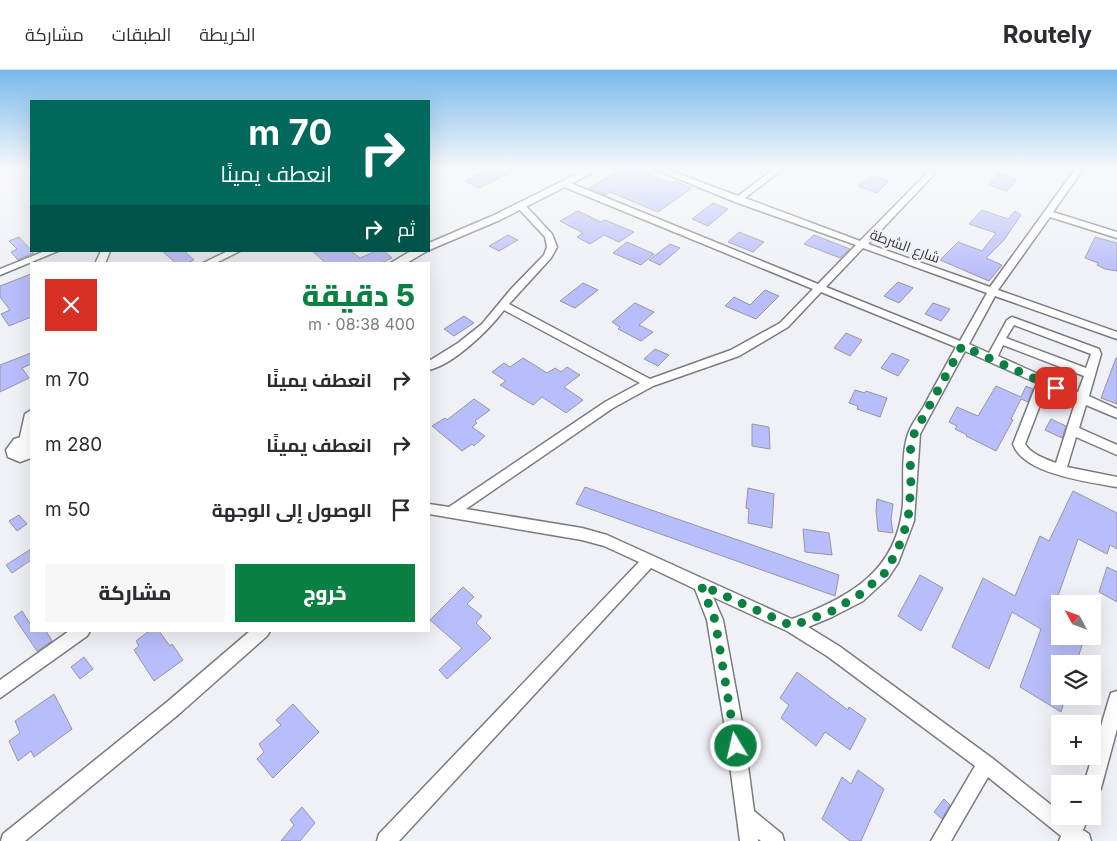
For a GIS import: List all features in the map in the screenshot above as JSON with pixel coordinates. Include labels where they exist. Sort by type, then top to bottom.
[{"type":"main road","points":[[456,234],[472,222],[509,204]]},
{"type":"main road","points":[[430,247],[525,204]]},
{"type":"main road","points":[[398,262],[418,252]]},
{"type":"street","points":[[614,204],[992,358],[1117,414]]},
{"type":"street","name":"شارع الشرطة","points":[[749,204],[1117,336]]},
{"type":"street","points":[[452,512],[609,405],[649,383],[735,353],[784,326],[902,204]]},
{"type":"street","points":[[792,626],[832,611],[859,595],[886,572],[899,546],[908,520],[911,486],[910,452],[914,434],[992,292],[1054,204]]},
{"type":"street","points":[[430,365],[462,346],[486,326],[548,256],[552,247],[550,236],[521,206]]},
{"type":"street","points":[[1047,213],[1117,235]]},
{"type":"street","points":[[0,272],[51,252]]},
{"type":"street","points":[[210,262],[234,252]]},
{"type":"street","points":[[503,305],[649,383]]},
{"type":"street","points":[[992,358],[1012,320],[1091,349],[1096,354],[1060,470]]},
{"type":"street","points":[[1000,340],[1090,374]]},
{"type":"street","points":[[1043,382],[1019,444],[1020,450],[1027,456],[1060,470],[1117,482]]},
{"type":"street","points":[[23,450],[30,418]]},
{"type":"street","points":[[1073,431],[1117,450]]},
{"type":"street","points":[[430,509],[582,534],[607,541],[792,626],[852,665],[1076,833]]},
{"type":"street","points":[[386,841],[650,560]]},
{"type":"street","points":[[701,585],[715,620],[747,817],[749,841]]},
{"type":"street","points":[[0,690],[81,632]]},
{"type":"street","points":[[10,841],[173,708],[261,632]]},
{"type":"street","points":[[1096,775],[1117,698]]},
{"type":"street","points":[[940,841],[986,764]]},
{"type":"street","points":[[747,817],[775,841]]},
{"type":"building","points":[[639,204],[669,204],[658,212]]},
{"type":"building","points":[[712,204],[728,209],[708,226],[692,219]]},
{"type":"building","points":[[982,210],[1008,219],[1015,211],[1021,215],[1004,240],[986,258],[1002,265],[989,281],[940,260],[958,242],[982,251],[996,233],[969,224]]},
{"type":"building","points":[[578,211],[601,222],[605,220],[634,232],[619,242],[604,235],[590,244],[577,237],[583,233],[560,221]]},
{"type":"building","points":[[739,232],[764,242],[753,252],[728,242]]},
{"type":"building","points":[[508,235],[518,240],[499,251],[489,246]]},
{"type":"building","points":[[814,235],[850,249],[840,258],[804,244]]},
{"type":"building","points":[[19,237],[30,249],[30,252],[34,253],[18,260],[11,252],[17,249],[9,241]]},
{"type":"building","points":[[1095,237],[1117,243],[1117,271],[1105,269],[1097,265],[1098,263],[1085,258]]},
{"type":"building","points":[[627,242],[654,254],[641,265],[613,253]]},
{"type":"building","points":[[670,244],[680,248],[660,265],[649,260]]},
{"type":"building","points":[[163,252],[185,252],[194,260],[190,262],[175,262]]},
{"type":"building","points":[[313,252],[352,252],[360,258],[374,252],[385,252],[392,258],[383,262],[325,262]]},
{"type":"building","points":[[30,274],[30,317],[9,326],[1,314],[10,310],[0,297],[0,286]]},
{"type":"building","points":[[898,282],[913,288],[899,303],[884,296]]},
{"type":"building","points":[[583,283],[598,290],[575,308],[560,301]]},
{"type":"building","points":[[765,290],[779,296],[756,319],[725,306],[734,297],[750,305]]},
{"type":"building","points":[[635,303],[654,312],[639,325],[653,332],[641,341],[618,329],[620,327],[612,322]]},
{"type":"building","points":[[933,303],[950,309],[941,321],[925,314]]},
{"type":"building","points":[[464,316],[474,323],[454,336],[444,329]]},
{"type":"building","points":[[846,333],[862,340],[850,356],[834,348]]},
{"type":"building","points":[[655,349],[669,355],[658,366],[644,359]]},
{"type":"building","points":[[30,353],[30,364],[22,368],[29,378],[0,392],[0,365]]},
{"type":"building","points":[[892,353],[909,360],[898,376],[881,368]]},
{"type":"building","points":[[523,358],[547,373],[555,368],[561,372],[567,367],[580,375],[564,387],[583,400],[566,413],[542,397],[533,405],[500,385],[506,381],[492,372],[504,363],[510,367]]},
{"type":"building","points":[[1117,358],[1117,404],[1101,398]]},
{"type":"building","points":[[996,386],[1021,397],[1026,386],[1033,389],[1028,402],[1021,399],[1011,419],[1013,420],[996,451],[966,436],[955,429],[957,426],[949,422],[957,407],[978,416]]},
{"type":"building","points":[[855,390],[865,393],[866,391],[887,398],[880,417],[857,409],[858,406],[849,403]]},
{"type":"building","points":[[474,399],[490,410],[475,421],[477,423],[472,427],[485,436],[474,446],[472,444],[462,451],[432,426],[445,418],[447,420]]},
{"type":"building","points":[[1051,419],[1066,426],[1062,438],[1045,430]]},
{"type":"building","points":[[752,424],[769,427],[770,449],[752,446]]},
{"type":"building","points":[[585,487],[839,575],[835,596],[576,504]]},
{"type":"building","points":[[748,488],[774,494],[772,528],[748,523],[749,509],[746,508]]},
{"type":"building","points":[[1073,491],[1117,513],[1117,549],[1110,545],[1107,554],[1078,539],[1058,595],[1051,595],[1051,645],[1082,645],[1079,655],[1051,655],[1051,705],[1063,705],[1061,712],[1020,687],[1041,629],[1012,612],[989,669],[952,647],[983,578],[1015,596],[1040,536],[1049,541]]},
{"type":"building","points":[[877,499],[893,504],[891,519],[893,533],[878,531]]},
{"type":"building","points":[[19,515],[27,524],[17,531],[9,521]]},
{"type":"building","points":[[803,529],[829,533],[832,555],[805,552]]},
{"type":"building","points":[[30,550],[30,561],[12,573],[6,565]]},
{"type":"building","points":[[1107,567],[1117,572],[1117,602],[1099,592]]},
{"type":"building","points":[[920,575],[943,588],[921,631],[898,616]]},
{"type":"building","points":[[463,587],[474,597],[467,604],[482,616],[476,623],[491,638],[447,679],[439,670],[462,648],[430,620]]},
{"type":"building","points":[[22,611],[30,623],[30,632],[47,632],[52,641],[37,651],[14,617]]},
{"type":"building","points":[[148,632],[160,632],[170,646],[172,644],[183,660],[154,681],[134,650],[139,646],[136,641]]},
{"type":"building","points":[[84,657],[93,669],[80,679],[71,667]]},
{"type":"building","points":[[797,672],[848,710],[849,707],[866,719],[850,750],[825,732],[816,746],[781,718],[789,705],[780,698]]},
{"type":"building","points":[[54,694],[72,729],[34,757],[31,751],[18,761],[9,741],[20,733],[15,721]]},
{"type":"building","points":[[293,704],[319,732],[273,778],[257,759],[264,752],[259,744],[281,725],[276,720]]},
{"type":"building","points":[[858,770],[884,789],[861,841],[850,841],[822,819],[842,777],[851,784]]},
{"type":"building","points":[[944,799],[950,805],[942,819],[934,812]]},
{"type":"building","points":[[302,807],[315,823],[300,841],[281,841],[294,825],[290,820]]},
{"type":"route","points":[[736,746],[715,620],[710,603],[701,585],[792,626],[832,611],[859,595],[886,572],[899,546],[908,520],[911,486],[910,452],[914,434],[962,346],[1056,388]]}]
